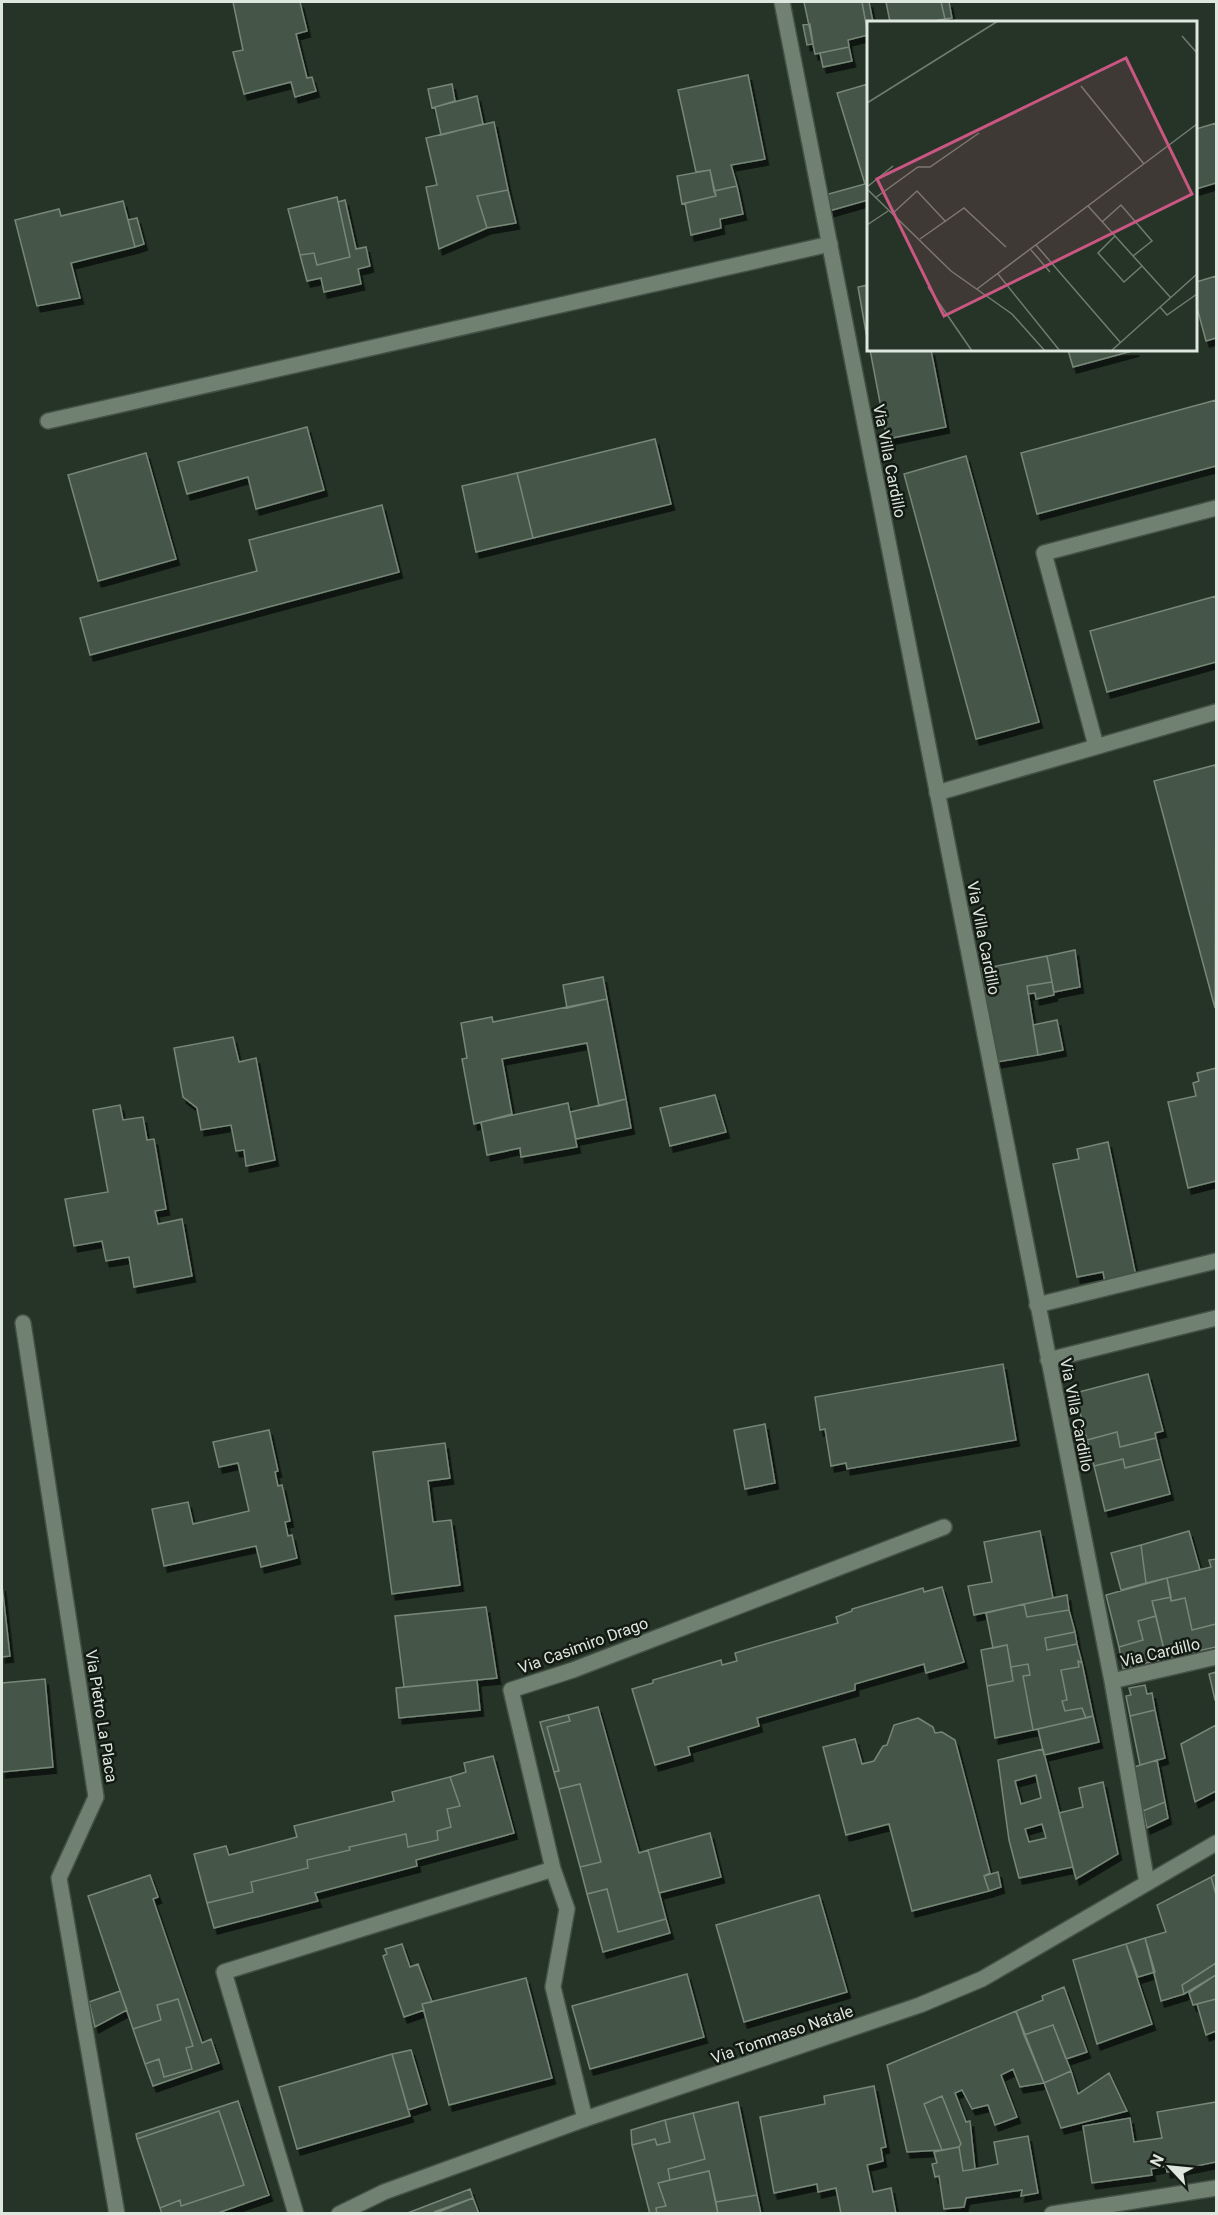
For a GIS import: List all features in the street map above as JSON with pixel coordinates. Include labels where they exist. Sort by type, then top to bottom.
[{"type":"street","name":"Via Villa Cardillo","points":[[782,2],[1112,1681],[1147,1883]]},
{"type":"street","points":[[48,421],[830,244]]},
{"type":"street","points":[[1096,746],[1044,553],[1216,508]]},
{"type":"street","points":[[937,793],[1216,712]]},
{"type":"street","points":[[1037,1305],[1216,1261]]},
{"type":"street","points":[[1048,1360],[1216,1318]]},
{"type":"street","name":"Via Pietro La Placa","points":[[23,1323],[96,1797],[59,1878],[117,2214]]},
{"type":"street","name":"Via Casimiro Drago","points":[[585,2119],[553,1987],[567,1909],[553,1869],[511,1690],[573,1670],[944,1527]]},
{"type":"street","name":"Via Cardillo","points":[[1112,1681],[1216,1658]]},
{"type":"street","name":"Via Tommaso Natale","points":[[339,2214],[384,2192],[585,2119],[941,1996],[982,1979],[1216,1843]]},
{"type":"street","points":[[296,2214],[224,1972],[553,1869]]},
{"type":"street","points":[[1052,2214],[1216,2188]]},
{"type":"building","points":[[233,2],[300,2],[307,31],[296,34],[307,78],[312,77],[316,91],[295,97],[291,82],[244,94],[233,52],[243,50]]},
{"type":"building","points":[[804,2],[862,2],[867,35],[848,40],[849,47],[815,54]]},
{"type":"building","points":[[862,2],[869,2],[873,21],[867,21],[867,30]]},
{"type":"building","points":[[886,2],[941,2],[945,19],[934,21],[890,21]]},
{"type":"building","points":[[941,2],[949,2],[952,18],[945,19]]},
{"type":"building","points":[[810,24],[813,44],[807,45],[803,25]]},
{"type":"building","points":[[849,47],[852,61],[823,67],[820,53]]},
{"type":"building","points":[[748,75],[765,159],[731,165],[737,186],[714,191],[710,170],[696,172],[678,90]]},
{"type":"building","points":[[452,84],[455,101],[432,108],[428,89]]},
{"type":"building","points":[[867,84],[867,200],[829,211],[825,195],[865,184],[837,93]]},
{"type":"building","points":[[477,96],[483,124],[441,135],[435,107]]},
{"type":"building","points":[[494,122],[508,190],[477,196],[487,228],[439,249],[426,187],[437,185],[426,138]]},
{"type":"building","points":[[1216,123],[1216,183],[1197,189],[1197,129]]},
{"type":"building","points":[[710,170],[716,196],[682,204],[677,176]]},
{"type":"building","points":[[737,186],[743,214],[720,219],[721,228],[691,235],[685,203],[716,196],[714,191]]},
{"type":"building","points":[[508,190],[516,223],[487,228],[477,196]]},
{"type":"building","points":[[337,197],[350,257],[317,265],[314,253],[300,255],[288,209]]},
{"type":"building","points":[[345,200],[356,249],[366,247],[370,266],[358,269],[361,284],[324,292],[321,278],[307,281],[300,255],[314,253],[317,265],[350,257],[338,202]]},
{"type":"building","points":[[123,201],[135,247],[71,263],[80,298],[37,306],[15,220],[59,209],[61,216]]},
{"type":"building","points":[[137,218],[144,244],[135,247],[128,220]]},
{"type":"building","points":[[1216,276],[1216,338],[1206,341],[1197,308],[1197,282]]},
{"type":"building","points":[[867,285],[867,338],[858,287]]},
{"type":"building","points":[[870,351],[931,351],[946,427],[887,439]]},
{"type":"building","points":[[1068,351],[1132,351],[1073,367]]},
{"type":"building","points":[[1216,400],[1216,466],[1037,514],[1021,453]]},
{"type":"building","points":[[307,427],[324,490],[256,509],[248,477],[187,494],[178,462]]},
{"type":"building","points":[[655,439],[671,504],[533,538],[517,473]]},
{"type":"building","points":[[146,453],[176,559],[98,581],[68,475]]},
{"type":"building","points":[[966,456],[1039,722],[976,739],[904,474]]},
{"type":"building","points":[[517,473],[533,538],[476,552],[462,486]]},
{"type":"building","points":[[382,505],[399,572],[90,655],[80,618],[257,571],[249,540]]},
{"type":"building","points":[[1216,596],[1216,662],[1107,692],[1090,631]]},
{"type":"building","points":[[1215,765],[1216,770],[1215,1008],[1154,781]]},
{"type":"building","points":[[1075,950],[1080,987],[1054,992],[1047,956]]},
{"type":"building","points":[[1047,956],[1052,982],[1027,986],[1038,1055],[997,1062],[981,969]]},
{"type":"building","points":[[603,977],[607,999],[567,1008],[563,985]]},
{"type":"building","points":[[1052,982],[1054,995],[1036,999],[1035,993],[1028,994],[1027,986]]},
{"type":"building","points":[[607,999],[626,1099],[599,1106],[587,1043],[502,1059],[512,1114],[474,1124],[462,1059],[467,1058],[461,1023],[492,1017],[493,1022]]},
{"type":"building","points":[[1057,1020],[1063,1050],[1038,1055],[1033,1025]]},
{"type":"building","points":[[233,1037],[239,1062],[256,1058],[275,1160],[246,1166],[244,1150],[236,1151],[231,1125],[201,1130],[197,1108],[183,1097],[174,1048]]},
{"type":"building","points":[[1216,1068],[1216,1181],[1188,1188],[1168,1102],[1196,1096],[1193,1083],[1199,1081],[1197,1073]]},
{"type":"building","points":[[715,1095],[726,1132],[670,1146],[660,1108]]},
{"type":"building","points":[[626,1099],[631,1128],[576,1139],[570,1112]]},
{"type":"building","points":[[568,1103],[577,1147],[521,1157],[520,1148],[487,1155],[481,1122]]},
{"type":"building","points":[[120,1105],[123,1120],[143,1117],[147,1140],[154,1139],[166,1209],[155,1211],[158,1224],[182,1219],[192,1276],[134,1287],[129,1257],[106,1261],[102,1241],[74,1246],[65,1199],[108,1192],[93,1110]]},
{"type":"building","points":[[1108,1142],[1136,1276],[1105,1283],[1103,1272],[1077,1277],[1053,1164],[1079,1159],[1077,1149]]},
{"type":"building","points":[[1003,1364],[1016,1440],[847,1469],[846,1463],[831,1466],[825,1429],[820,1430],[815,1397]]},
{"type":"building","points":[[1148,1374],[1163,1431],[1155,1433],[1156,1438],[1120,1447],[1117,1432],[1087,1440],[1075,1393]]},
{"type":"building","points":[[765,1424],[775,1483],[745,1489],[734,1430]]},
{"type":"building","points":[[269,1430],[278,1471],[275,1472],[278,1486],[282,1485],[290,1521],[285,1522],[288,1536],[292,1535],[297,1558],[261,1567],[256,1546],[164,1566],[152,1509],[188,1502],[193,1524],[249,1511],[238,1463],[219,1467],[213,1442]]},
{"type":"building","points":[[1117,1432],[1120,1447],[1156,1438],[1161,1459],[1125,1468],[1123,1459],[1094,1466],[1087,1440]]},
{"type":"building","points":[[445,1443],[450,1478],[428,1481],[433,1522],[451,1520],[460,1585],[392,1594],[373,1452]]},
{"type":"building","points":[[1123,1459],[1125,1468],[1161,1459],[1170,1494],[1105,1511],[1094,1466]]},
{"type":"building","points":[[1040,1531],[1053,1598],[974,1615],[968,1586],[992,1582],[984,1542]]},
{"type":"building","points":[[1189,1531],[1200,1570],[1146,1583],[1141,1545]]},
{"type":"building","points":[[1141,1545],[1146,1583],[1121,1590],[1111,1553]]},
{"type":"building","points":[[1216,1559],[1216,1624],[1192,1630],[1185,1598],[1171,1601],[1167,1578],[1211,1567],[1209,1560]]},
{"type":"building","points":[[1167,1578],[1171,1597],[1152,1601],[1156,1616],[1138,1621],[1143,1640],[1119,1647],[1106,1595]]},
{"type":"building","points":[[2,1585],[10,1656],[2,1657]]},
{"type":"building","points":[[942,1587],[964,1662],[926,1673],[924,1664],[855,1684],[855,1690],[757,1718],[759,1726],[688,1747],[690,1755],[655,1765],[632,1689],[653,1683],[653,1680],[721,1660],[722,1665],[737,1661],[735,1653],[838,1623],[836,1617],[852,1609],[923,1588],[924,1592]]},
{"type":"building","points":[[1067,1595],[1069,1610],[1027,1617],[1024,1604]]},
{"type":"building","points":[[1171,1597],[1171,1601],[1185,1598],[1192,1630],[1216,1624],[1216,1647],[1166,1658],[1152,1601]]},
{"type":"building","points":[[1024,1604],[1027,1617],[1069,1610],[1075,1632],[1045,1638],[1047,1650],[1077,1644],[1082,1663],[1078,1661],[1079,1667],[1061,1670],[1067,1700],[1062,1701],[1065,1711],[1082,1708],[1086,1718],[1033,1730],[1023,1676],[1030,1675],[1028,1664],[1011,1667],[1007,1645],[993,1648],[986,1613]]},
{"type":"building","points":[[486,1607],[497,1678],[404,1687],[395,1616]]},
{"type":"building","points":[[1156,1616],[1166,1658],[1123,1669],[1119,1647],[1143,1640],[1138,1621]]},
{"type":"building","points":[[1075,1632],[1077,1644],[1047,1650],[1045,1638]]},
{"type":"building","points":[[1007,1645],[1013,1681],[987,1686],[981,1650]]},
{"type":"building","points":[[1078,1661],[1082,1663],[1093,1716],[1086,1718],[1082,1708],[1065,1711],[1062,1701],[1067,1700],[1061,1670],[1079,1667]]},
{"type":"building","points":[[1028,1664],[1030,1675],[1023,1676],[1033,1730],[995,1738],[987,1686],[1013,1681],[1011,1667]]},
{"type":"building","points":[[1216,1672],[1216,1700],[1215,1700],[1209,1674]]},
{"type":"building","points":[[45,1679],[53,1767],[2,1772],[2,1683]]},
{"type":"building","points":[[477,1680],[480,1710],[399,1718],[396,1688]]},
{"type":"building","points":[[1145,1685],[1147,1694],[1152,1693],[1155,1710],[1130,1716],[1126,1696],[1131,1695],[1129,1688]]},
{"type":"building","points":[[598,1707],[639,1853],[648,1850],[666,1919],[618,1932],[607,1889],[587,1894],[580,1867],[601,1862],[580,1784],[559,1789],[554,1772],[559,1771],[547,1727],[570,1721],[568,1715]]},
{"type":"building","points":[[1155,1710],[1165,1758],[1140,1765],[1130,1716]]},
{"type":"building","points":[[568,1715],[570,1721],[547,1727],[559,1771],[554,1772],[540,1722]]},
{"type":"building","points":[[1093,1716],[1099,1742],[1044,1755],[1038,1729]]},
{"type":"building","points":[[918,1718],[933,1727],[935,1733],[942,1732],[955,1740],[990,1873],[984,1876],[989,1891],[912,1911],[889,1824],[846,1835],[823,1747],[855,1739],[862,1764],[874,1761],[883,1746],[887,1745],[894,1725]]},
{"type":"building","points":[[1216,1725],[1216,1791],[1195,1802],[1181,1744]]},
{"type":"building","points":[[1043,1749],[1073,1867],[1019,1878],[1009,1840],[998,1760]],"holes":[[[1036,1775],[1041,1798],[1021,1804],[1015,1781]],[[1042,1824],[1046,1838],[1029,1842],[1025,1829]]]},
{"type":"building","points":[[493,1756],[514,1833],[416,1860],[417,1866],[315,1893],[318,1901],[214,1928],[207,1903],[253,1892],[251,1882],[308,1868],[307,1860],[350,1850],[349,1847],[406,1834],[408,1847],[438,1840],[437,1831],[451,1827],[447,1809],[460,1806],[450,1777],[466,1772],[464,1763]]},
{"type":"building","points":[[1157,1760],[1165,1802],[1143,1811],[1134,1767]]},
{"type":"building","points":[[450,1777],[460,1806],[447,1809],[451,1827],[437,1831],[438,1840],[408,1847],[406,1834],[349,1847],[350,1850],[307,1860],[308,1868],[251,1882],[253,1892],[207,1903],[194,1854],[226,1846],[229,1855],[297,1837],[294,1826],[394,1801],[392,1792]]},
{"type":"building","points":[[1103,1782],[1118,1854],[1076,1879],[1059,1813],[1083,1807],[1079,1788]]},
{"type":"building","points":[[580,1784],[601,1862],[580,1867],[559,1789]]},
{"type":"building","points":[[1165,1802],[1168,1818],[1147,1828],[1143,1811]]},
{"type":"building","points":[[710,1833],[721,1877],[659,1893],[648,1850]]},
{"type":"building","points":[[998,1872],[1001,1887],[989,1891],[984,1876]]},
{"type":"building","points":[[1216,1874],[1216,1895],[1211,1877]]},
{"type":"building","points":[[150,1875],[158,1897],[153,1899],[202,2043],[211,2039],[219,2063],[153,2086],[145,2064],[159,2059],[164,2077],[192,2069],[186,2048],[193,2046],[178,1999],[157,2005],[161,2020],[133,2029],[88,1896]]},
{"type":"building","points":[[1211,1877],[1216,1895],[1216,1963],[1182,1985],[1184,1994],[1161,2001],[1145,1938],[1166,1932],[1157,1905]]},
{"type":"building","points":[[607,1889],[618,1932],[666,1919],[670,1933],[603,1952],[587,1894]]},
{"type":"building","points":[[819,1895],[847,1992],[744,2022],[716,1925]]},
{"type":"building","points":[[1145,1938],[1155,1972],[1138,1977],[1126,1944]]},
{"type":"building","points":[[402,1944],[410,1967],[418,1964],[432,2002],[422,2004],[424,2010],[404,2017],[383,1956],[387,1954],[385,1949]]},
{"type":"building","points":[[1126,1944],[1152,2024],[1097,2044],[1073,1960]]},
{"type":"building","points":[[1216,1963],[1216,1975],[1184,1994],[1182,1985]]},
{"type":"building","points":[[687,1974],[704,2037],[590,2069],[572,2006]]},
{"type":"building","points":[[1216,1975],[1216,1999],[1193,2005],[1189,1993]]},
{"type":"building","points":[[526,1978],[552,2078],[449,2105],[422,2004]]},
{"type":"building","points":[[1064,1987],[1087,2052],[1066,2059],[1053,2025],[1024,2035],[1016,2011],[1043,2000],[1042,1996]]},
{"type":"building","points":[[120,1991],[127,2010],[95,2027],[89,2002]]},
{"type":"building","points":[[178,1999],[193,2046],[186,2048],[192,2069],[164,2077],[159,2059],[145,2064],[133,2029],[161,2020],[157,2005]]},
{"type":"building","points":[[1216,1999],[1216,2031],[1206,2035],[1197,2004]]},
{"type":"building","points":[[1016,2011],[1044,2083],[1020,2087],[1013,2069],[1001,2075],[1017,2117],[995,2125],[988,2105],[972,2109],[962,2090],[955,2093],[966,2122],[970,2121],[975,2169],[963,2171],[959,2147],[961,2144],[942,2096],[924,2104],[942,2150],[907,2152],[887,2065]]},
{"type":"building","points":[[1053,2025],[1071,2071],[1044,2083],[1024,2035]]},
{"type":"building","points":[[411,2050],[427,2104],[408,2110],[392,2054]]},
{"type":"building","points":[[392,2054],[410,2116],[297,2149],[279,2087]]},
{"type":"building","points":[[1071,2071],[1078,2094],[1109,2073],[1127,2111],[1061,2128],[1044,2083]]},
{"type":"building","points":[[874,2086],[886,2147],[881,2148],[883,2161],[867,2165],[873,2192],[891,2188],[896,2214],[841,2214],[836,2188],[818,2192],[817,2184],[774,2193],[760,2117],[825,2104],[824,2096]]},
{"type":"building","points":[[942,2096],[961,2144],[959,2147],[942,2150],[924,2104]]},
{"type":"building","points":[[238,2101],[269,2195],[215,2214],[162,2214],[160,2208],[180,2200],[181,2206],[244,2185],[219,2111],[137,2139],[136,2134]]},
{"type":"building","points":[[738,2102],[757,2195],[716,2202],[709,2171],[670,2180],[668,2169],[705,2159],[693,2113]]},
{"type":"building","points":[[1216,2102],[1216,2162],[1167,2172],[1166,2166],[1151,2169],[1152,2175],[1092,2183],[1083,2126],[1130,2118],[1134,2142],[1162,2138],[1157,2112]]},
{"type":"building","points":[[219,2111],[244,2185],[181,2206],[180,2200],[160,2208],[137,2139]]},
{"type":"building","points":[[693,2113],[705,2159],[668,2169],[670,2180],[658,2183],[666,2206],[656,2208],[657,2214],[650,2214],[632,2145],[655,2139],[657,2145],[670,2142],[665,2120]]},
{"type":"building","points":[[665,2120],[670,2142],[657,2145],[655,2139],[632,2145],[631,2130]]},
{"type":"building","points":[[1028,2136],[1038,2193],[1021,2196],[1022,2190],[966,2198],[964,2207],[944,2209],[939,2176],[935,2177],[932,2164],[937,2163],[934,2152],[959,2147],[963,2171],[975,2169],[998,2164],[994,2142]]},
{"type":"building","points":[[709,2171],[718,2214],[657,2214],[656,2208],[666,2206],[658,2183]]},
{"type":"building","points":[[470,2189],[473,2198],[434,2214],[405,2214]]},
{"type":"building","points":[[757,2195],[761,2214],[718,2214],[716,2202]]},
{"type":"building","points":[[473,2198],[479,2214],[434,2212]]}]
